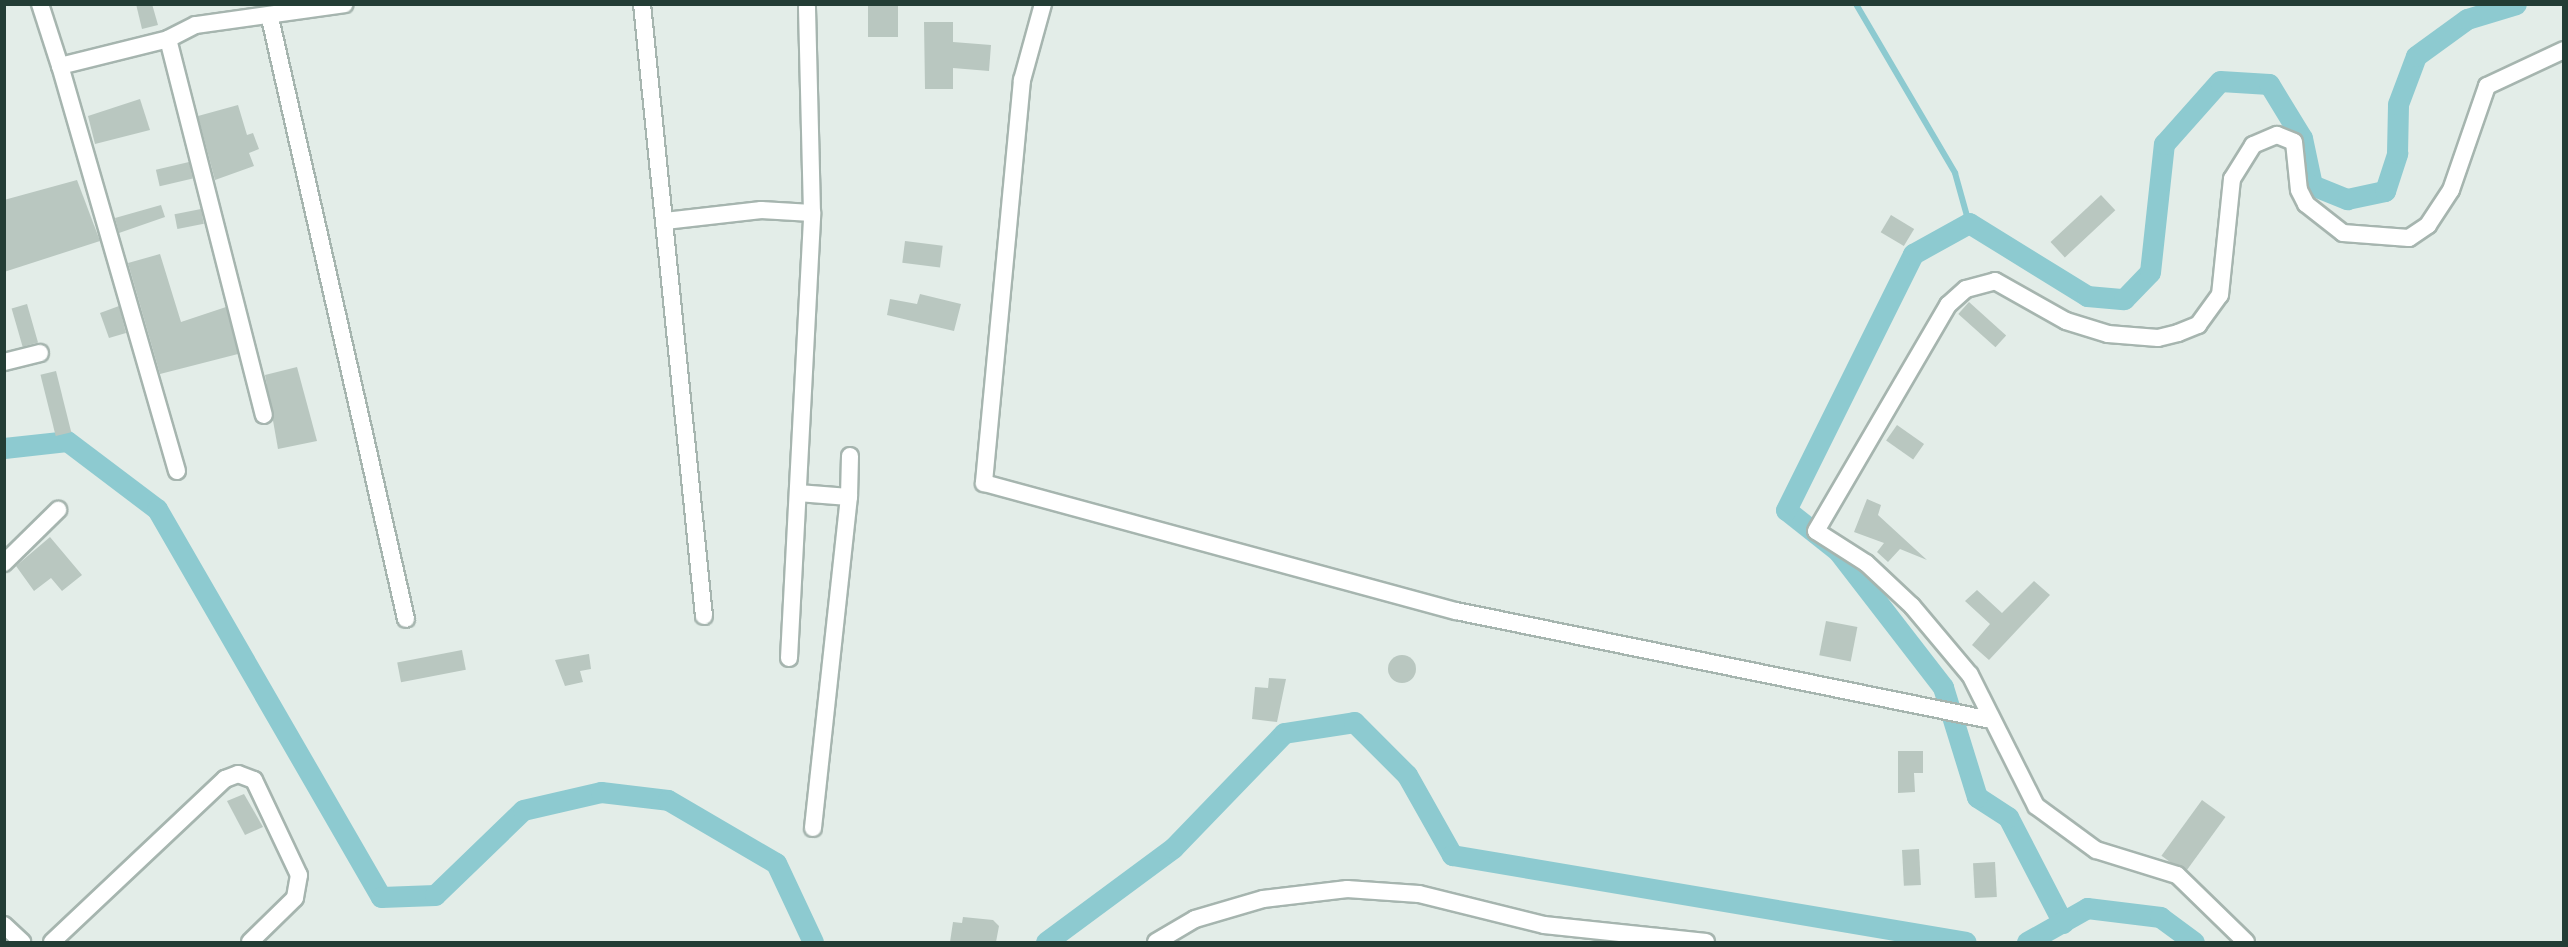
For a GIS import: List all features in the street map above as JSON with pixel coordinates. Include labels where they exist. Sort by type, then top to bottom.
[{"type":"street","points":[[40,4],[177,471]]},
{"type":"street","points":[[60,66],[168,39],[196,25],[270,18],[345,4]]},
{"type":"street","points":[[642,4],[704,616]]},
{"type":"street","points":[[1043,4],[1022,81],[984,483],[1456,611],[1991,720]]},
{"type":"street","points":[[789,658],[812,213],[807,7]]},
{"type":"street","points":[[270,18],[406,619]]},
{"type":"street","points":[[168,39],[264,415]]},
{"type":"street","points":[[2246,942],[2176,875],[2096,850],[2036,806],[1970,675],[1912,606],[1866,563],[1816,531],[1948,305],[1979,282],[1995,281],[2066,321],[2108,334],[2158,338],[2198,325],[2220,295],[2232,179],[2253,145],[2277,135],[2294,142],[2299,190],[2306,204],[2343,234],[2409,237],[2428,225],[2451,190],[2487,86],[2564,50]]},
{"type":"street","points":[[665,221],[761,210],[812,213]]},
{"type":"street","points":[[4,362],[40,352]]},
{"type":"street","points":[[813,828],[849,497],[850,456]]},
{"type":"street","points":[[798,493],[849,497]]},
{"type":"street","points":[[4,563],[58,510]]},
{"type":"street","points":[[52,942],[225,779],[238,774],[254,780],[299,876],[295,898],[250,942]]},
{"type":"street","points":[[1156,942],[1195,919],[1263,899],[1347,889],[1419,894],[1544,925],[1706,942]]},
{"type":"street","points":[[4,925],[22,942]]},
{"type":"building","points":[[136,4],[152,4],[158,25],[142,29]]},
{"type":"building","points":[[868,4],[898,4],[898,37],[868,37]]},
{"type":"building","points":[[924,22],[953,22],[953,42],[991,45],[989,71],[953,68],[953,89],[925,89]]},
{"type":"building","points":[[140,99],[150,130],[95,144],[88,116]]},
{"type":"building","points":[[238,105],[247,135],[253,133],[259,149],[249,153],[254,166],[215,180],[198,116]]},
{"type":"building","points":[[189,162],[193,179],[160,186],[156,170]]},
{"type":"building","points":[[77,180],[100,241],[4,272],[4,200]]},
{"type":"building","points":[[2101,195],[2115,210],[2065,257],[2051,242]]},
{"type":"building","points":[[161,205],[165,217],[119,233],[115,218]]},
{"type":"building","points":[[201,209],[204,224],[177,229],[174,214]]},
{"type":"building","points":[[1891,215],[1914,229],[1904,246],[1881,232]]},
{"type":"building","points":[[905,241],[943,246],[940,267],[902,263]]},
{"type":"building","points":[[160,254],[181,322],[226,307],[238,354],[160,374],[128,263]]},
{"type":"building","points":[[920,294],[961,304],[954,331],[887,315],[890,299],[917,304]]},
{"type":"building","points":[[1969,302],[2006,335],[1995,347],[1958,314]]},
{"type":"building","points":[[27,304],[38,342],[23,347],[12,308]]},
{"type":"building","points":[[119,306],[126,333],[109,338],[100,313]]},
{"type":"building","points":[[297,367],[317,441],[278,449],[265,375]]},
{"type":"building","points":[[56,371],[71,432],[56,436],[40,375]]},
{"type":"building","points":[[1897,425],[1924,444],[1913,459],[1886,441]]},
{"type":"building","points":[[1867,499],[1881,505],[1878,515],[1927,560],[1900,549],[1888,562],[1877,552],[1884,543],[1854,532]]},
{"type":"building","points":[[50,537],[82,575],[62,591],[51,578],[34,591],[16,566]]},
{"type":"building","points":[[2034,581],[2050,595],[1989,660],[1972,645],[1990,624],[1965,601],[1977,590],[2002,613]]},
{"type":"building","points":[[1826,621],[1857,627],[1851,661],[1819,655]]},
{"type":"building","points":[[462,650],[466,670],[401,682],[397,663]]},
{"type":"building","points":[[589,654],[591,669],[580,671],[583,682],[565,686],[555,660]]},
{"type":"building","points":[[1402,655],[1412,659],[1416,669],[1412,679],[1402,683],[1392,679],[1388,669],[1392,659]]},
{"type":"building","points":[[1269,678],[1286,679],[1277,722],[1252,719],[1255,687],[1268,688]]},
{"type":"building","points":[[1898,751],[1923,751],[1923,773],[1914,773],[1915,792],[1898,793]]},
{"type":"building","points":[[244,794],[263,827],[245,835],[227,801]]},
{"type":"building","points":[[2202,800],[2225,817],[2185,873],[2161,856]]},
{"type":"building","points":[[1919,849],[1921,885],[1904,886],[1902,850]]},
{"type":"building","points":[[1995,862],[1997,897],[1975,898],[1973,863]]},
{"type":"building","points":[[963,917],[993,920],[999,926],[996,942],[950,942],[953,922],[962,923]]},
{"type":"waterway","points":[[1856,4],[1955,173],[1969,223]]},
{"type":"waterway","points":[[2063,923],[2008,817],[1977,797],[1943,687],[1838,551],[1786,510],[1913,254],[1969,223],[2087,296],[2124,299],[2150,272],[2164,144],[2220,81],[2269,84],[2302,138],[2312,185],[2347,199],[2385,191],[2397,153],[2398,104],[2416,56],[2467,19],[2516,4]]},
{"type":"waterway","points":[[4,448],[67,441],[157,509],[381,897],[435,895],[523,810],[601,792],[668,800],[776,863],[813,942]]},
{"type":"waterway","points":[[1046,942],[1173,848],[1284,733],[1354,722],[1407,775],[1452,855],[1966,942]]},
{"type":"waterway","points":[[2027,942],[2087,908],[2160,917],[2194,942]]}]
